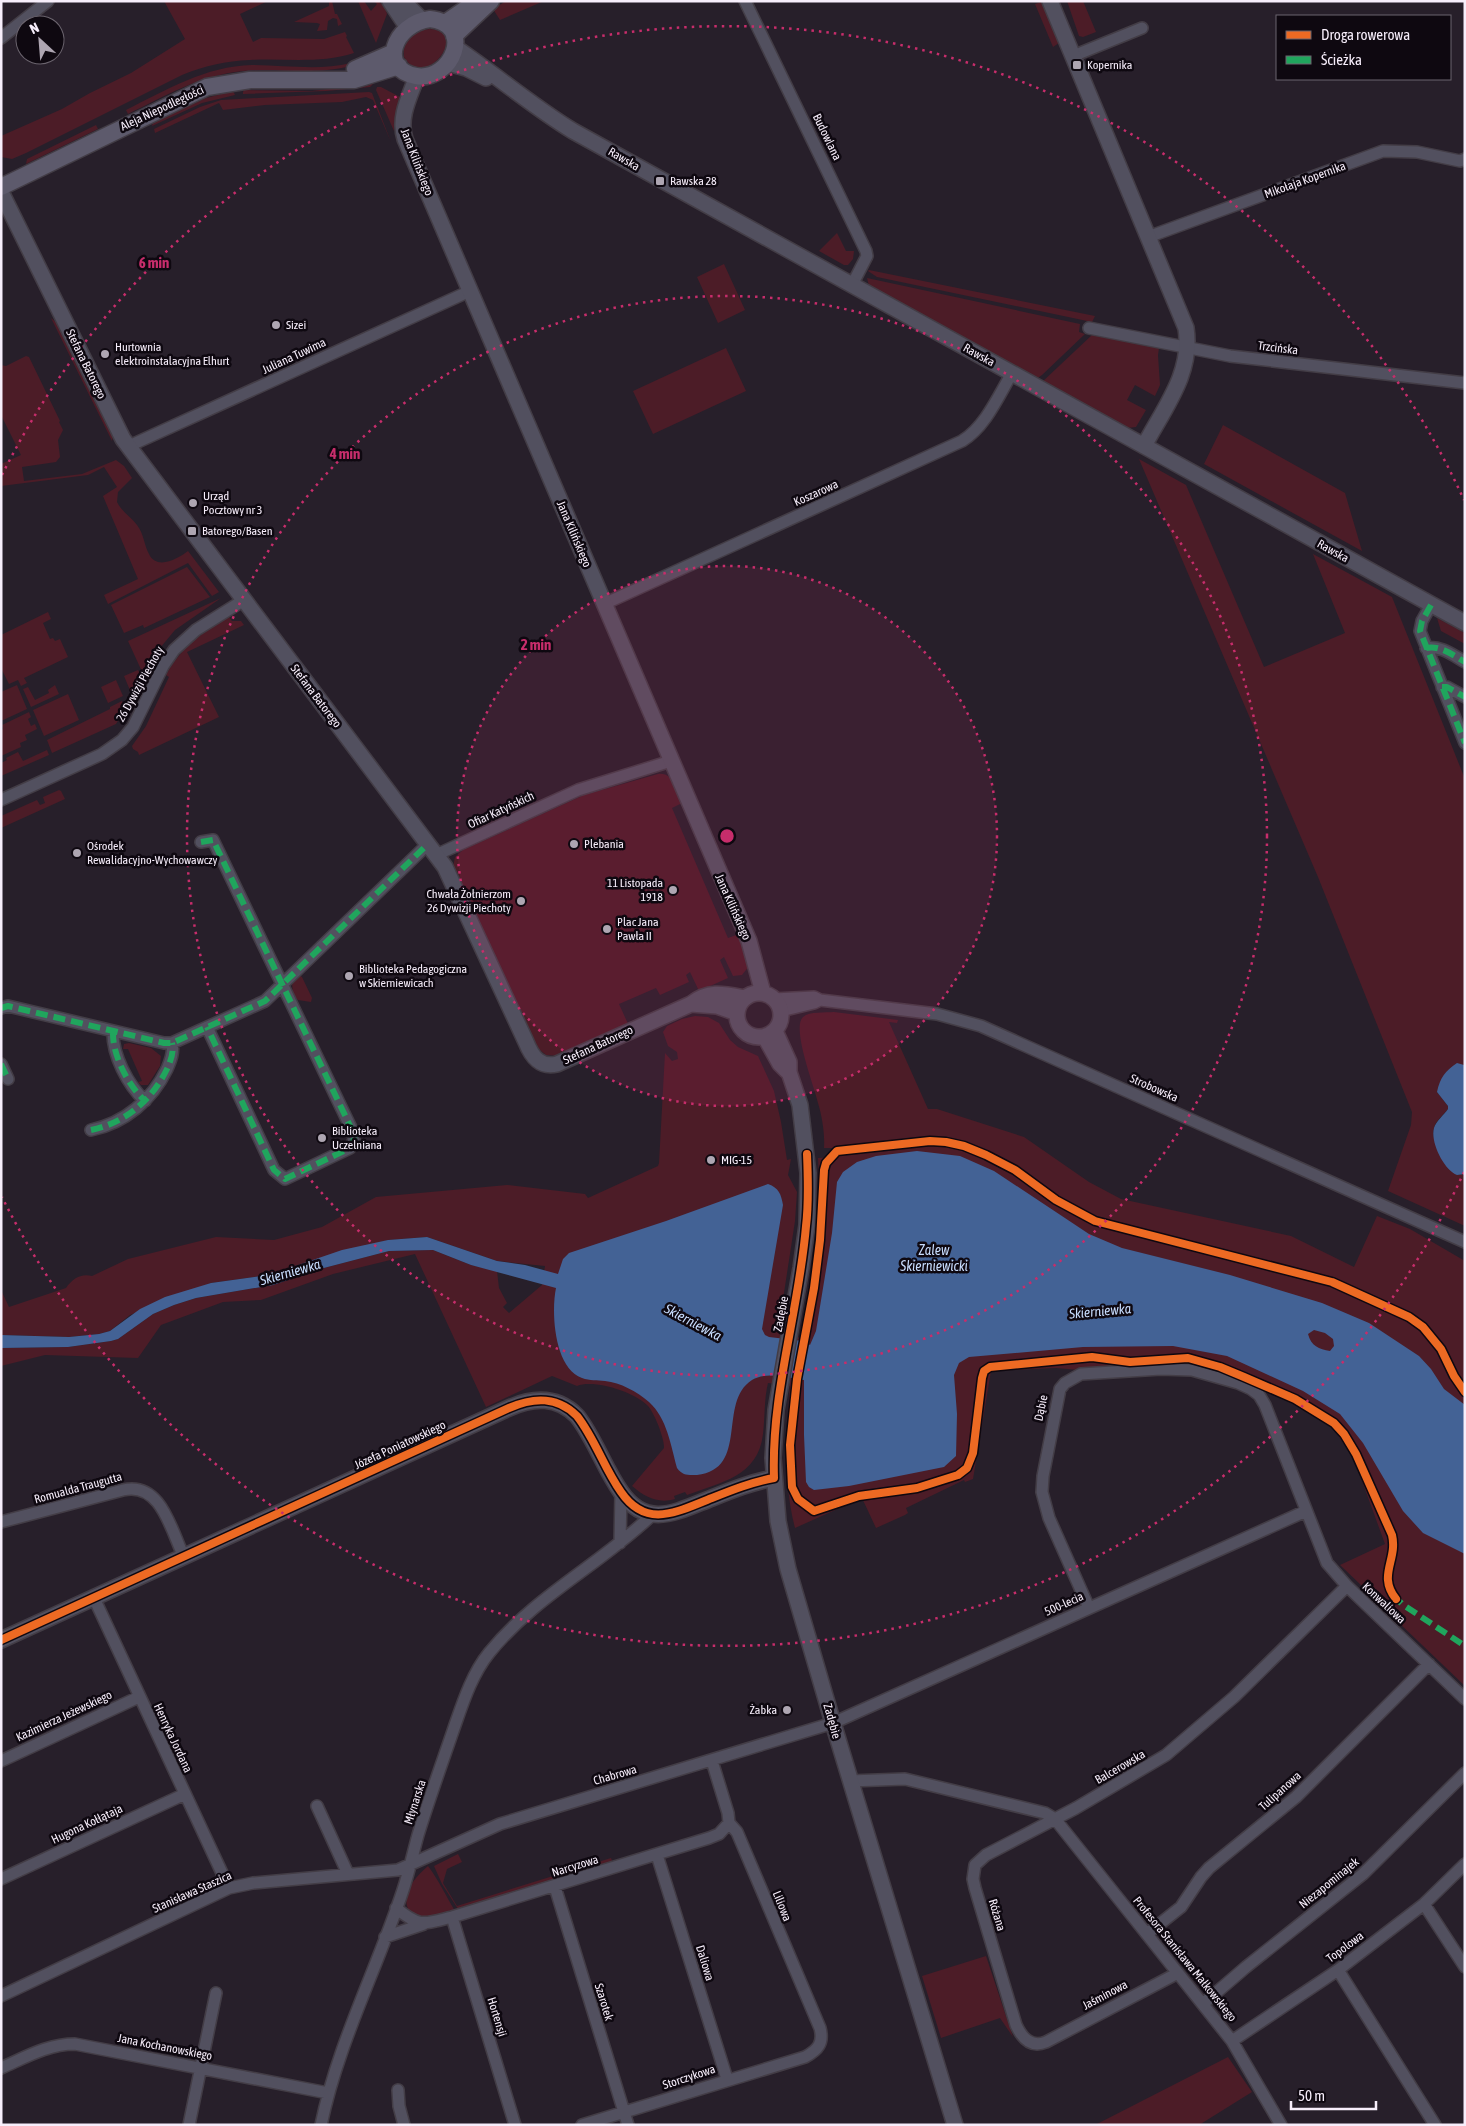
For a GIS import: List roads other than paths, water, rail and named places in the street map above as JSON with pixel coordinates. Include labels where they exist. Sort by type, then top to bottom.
[{"type":"main road","points":[[452,36],[435,20],[415,24],[399,37],[397,59],[404,71],[417,76],[431,74],[448,63],[452,36],[477,1]]},
{"type":"main road","points":[[452,36],[491,1]]},
{"type":"main road","name":"Aleja Niepodległości","points":[[1,187],[186,95],[207,87],[250,80],[336,79],[397,59]]},
{"type":"street","points":[[1,38],[48,1]]},
{"type":"street","points":[[390,1],[415,24]]},
{"type":"street","points":[[403,1],[415,24]]},
{"type":"street","name":"Budowlana","points":[[745,1],[866,250],[867,256],[852,286]]},
{"type":"street","points":[[1050,1],[1186,328],[1188,348],[1185,368],[1144,446]]},
{"type":"street","points":[[1073,56],[1142,28]]},
{"type":"street","name":"Rawska","points":[[452,36],[498,79],[573,131],[1465,623]]},
{"type":"street","name":"Rawska","points":[[448,63],[466,68],[486,78],[498,79]]},
{"type":"street","name":"Jana Kilińskiego","points":[[417,76],[404,114],[402,123],[403,133],[773,1001]]},
{"type":"street","name":"Mikołaja Kopernika","points":[[1148,237],[1383,151],[1417,152],[1460,160],[1465,159]]},
{"type":"street","name":"Stefana Batorego","points":[[1,192],[115,423],[129,446],[432,850],[454,885],[531,1053],[539,1062],[551,1066],[557,1064],[691,1004],[700,997],[713,993],[744,998]]},
{"type":"street","name":"Juliana Tuwima","points":[[129,446],[470,291]]},
{"type":"street","name":"Trzcińska","points":[[1089,328],[1230,356],[1465,383]]},
{"type":"street","name":"Koszarowa","points":[[604,604],[962,441],[973,434],[998,398],[1012,373]]},
{"type":"street","name":"26 Dywizji Piechoty","points":[[1,800],[102,754],[122,740],[133,727],[174,650],[189,636],[244,600]]},
{"type":"street","points":[[1431,605],[1420,628],[1426,648],[1465,743]]},
{"type":"street","points":[[1426,648],[1440,649],[1465,662]]},
{"type":"street","points":[[1442,688],[1447,687],[1465,697]]},
{"type":"street","name":"Ofiar Katyńskich","points":[[172,1042],[262,1002],[432,850],[578,790],[671,761]]},
{"type":"street","points":[[201,842],[213,840],[352,1132],[352,1144],[344,1152],[285,1179],[278,1175],[207,1027]]},
{"type":"street","points":[[757,993],[773,1001],[781,1020],[770,1034],[753,1037],[747,1034],[738,1024],[737,1013],[744,998],[757,993]]},
{"type":"street","name":"Strobowska","points":[[773,1001],[808,996],[820,1000],[937,1014],[981,1026],[1465,1242]]},
{"type":"street","points":[[691,1004],[727,1008],[737,1013]]},
{"type":"street","points":[[1,1008],[8,1006],[164,1044],[172,1042],[172,1055],[165,1072],[145,1101],[129,1114],[91,1130]]},
{"type":"street","points":[[113,1031],[116,1053],[132,1087],[145,1101]]},
{"type":"street","name":"Zadębie","points":[[770,1034],[780,1064],[789,1072],[800,1105],[807,1154],[808,1192],[801,1268],[779,1385],[773,1447],[774,1478],[782,1544],[850,1781],[956,2125]]},
{"type":"street","points":[[1,1064],[8,1078]]},
{"type":"street","name":"Dąbie","points":[[1089,1608],[1049,1518],[1042,1484],[1057,1397],[1065,1383],[1072,1378],[1081,1374],[1160,1369],[1192,1370],[1238,1383],[1251,1389],[1259,1395],[1265,1405],[1306,1511]]},
{"type":"street","name":"Józefa Poniatowskiego","points":[[1,1640],[509,1408],[532,1400],[557,1402],[571,1410],[577,1416],[621,1492],[637,1509],[653,1514]]},
{"type":"street","points":[[653,1514],[676,1512],[736,1489],[774,1478]]},
{"type":"street","name":"Romualda Traugutta","points":[[1,1522],[123,1490],[137,1489],[150,1494],[159,1502],[184,1557]]},
{"type":"street","points":[[620,1543],[621,1492]]},
{"type":"street","name":"500-lecia","points":[[833,1723],[1306,1511]]},
{"type":"street","name":"Konwaliowa","points":[[1306,1511],[1328,1564],[1347,1586],[1465,1699]]},
{"type":"street","name":"Młynarska","points":[[321,2125],[334,2069],[396,1908],[443,1760],[467,1692],[487,1655],[500,1640],[544,1600],[620,1543],[653,1514]]},
{"type":"street","name":"Balcerowska","points":[[1056,1819],[1143,1770],[1184,1741],[1234,1697],[1347,1586]]},
{"type":"street","name":"Henryka Jordana","points":[[94,1598],[228,1888]]},
{"type":"street","name":"Tulipanowa","points":[[1147,1934],[1181,1907],[1209,1868],[1296,1797],[1429,1664]]},
{"type":"street","name":"Kazimierza Jeżewskiego","points":[[1,1761],[139,1697]]},
{"type":"street","name":"Chabrowa","points":[[409,1867],[500,1824],[833,1723]]},
{"type":"street","name":"Liliowa","points":[[712,1761],[728,1813],[729,1823],[737,1832],[820,2028],[821,2041],[818,2048],[805,2057]]},
{"type":"street","name":"Niezapominajek","points":[[1203,2004],[1246,1967],[1363,1874],[1465,1773]]},
{"type":"street","points":[[850,1781],[905,1779],[1045,1814],[1056,1819]]},
{"type":"street","name":"Hugona Kołłątaja","points":[[1,1879],[184,1794]]},
{"type":"street","points":[[317,1806],[348,1874]]},
{"type":"street","name":"Profesora Stanisława Małkowskiego","points":[[1056,1819],[1232,2041],[1281,2125]]},
{"type":"street","name":"Różana","points":[[1046,2042],[1037,2044],[1028,2042],[1016,2025],[975,1888],[973,1870],[975,1865],[986,1855],[1056,1819]]},
{"type":"street","name":"Narcyzowa","points":[[385,1937],[657,1855],[714,1836],[729,1823]]},
{"type":"street","name":"Daliowa","points":[[657,1855],[727,2079]]},
{"type":"street","name":"Topolowa","points":[[1232,2041],[1338,1970],[1424,1904],[1465,1864]]},
{"type":"street","name":"Stanisława Staszica","points":[[1,1996],[228,1888],[253,1883],[389,1872],[409,1867]]},
{"type":"street","name":"Szarotek","points":[[554,1887],[628,2125]]},
{"type":"street","points":[[1424,1904],[1465,1967]]},
{"type":"street","points":[[396,1908],[414,1921],[424,1924]]},
{"type":"street","name":"Hortensji","points":[[452,1917],[515,2125]]},
{"type":"street","points":[[1338,1970],[1435,2125]]},
{"type":"street","name":"Jaśminowa","points":[[1046,2042],[1178,1973]]},
{"type":"street","points":[[189,2125],[216,1993]]},
{"type":"street","name":"Jana Kochanowskiego","points":[[1,2068],[48,2047],[60,2044],[75,2044],[328,2093]]},
{"type":"street","name":"Storczykowa","points":[[582,2125],[727,2079],[805,2057]]},
{"type":"street","points":[[398,2090],[399,2106],[404,2125]]},
{"type":"water","points":[[1457,1063],[1464,1065],[1465,1068],[1465,1174],[1457,1175],[1447,1168],[1443,1162],[1436,1148],[1433,1134],[1436,1123],[1448,1109],[1448,1106],[1437,1092],[1438,1087],[1444,1075]]},
{"type":"water","name":"Zalew Skierniewicki","points":[[917,1151],[960,1156],[994,1171],[1089,1234],[1122,1248],[1230,1275],[1322,1303],[1369,1323],[1419,1356],[1431,1369],[1444,1389],[1465,1405],[1465,1554],[1423,1533],[1403,1511],[1363,1443],[1340,1414],[1303,1391],[1227,1356],[1173,1346],[1083,1347],[969,1357],[959,1363],[954,1375],[957,1414],[956,1456],[944,1467],[849,1486],[814,1490],[806,1482],[804,1380],[764,1376],[752,1380],[742,1390],[736,1403],[728,1448],[723,1461],[713,1470],[697,1475],[684,1474],[677,1468],[664,1424],[649,1402],[634,1391],[623,1386],[611,1382],[582,1378],[565,1363],[560,1351],[555,1324],[556,1288],[471,1265],[433,1250],[389,1251],[320,1269],[273,1285],[196,1298],[153,1314],[118,1339],[111,1341],[68,1347],[1,1348],[1,1335],[69,1337],[110,1331],[140,1309],[165,1297],[211,1283],[269,1275],[342,1250],[388,1240],[427,1237],[497,1261],[525,1265],[558,1274],[563,1259],[569,1253],[666,1221],[768,1184],[775,1187],[779,1192],[783,1205],[762,1329],[765,1335],[769,1337],[803,1341],[810,1345],[816,1331],[832,1233],[837,1182],[843,1172],[857,1162],[876,1156]],"holes":[[[1314,1330],[1325,1333],[1333,1339],[1334,1346],[1330,1351],[1316,1346],[1308,1334]]]},
{"type":"place","name":"Kopernika","points":[[1077,65]]},
{"type":"place","name":"Rawska 28","points":[[660,181]]},
{"type":"place","name":"Sizei","points":[[276,325]]},
{"type":"place","name":"Hurtownia elektroinstalacyjna Elhurt","points":[[105,354]]},
{"type":"place","name":"Urząd Pocztowy nr 3","points":[[193,503]]},
{"type":"place","name":"Batorego/Basen","points":[[192,531]]},
{"type":"place","name":"Plebania","points":[[574,844]]},
{"type":"place","name":"Ośrodek Rewalidacyjno-Wychowawczy","points":[[77,853]]},
{"type":"place","name":"11 Listopada 1918","points":[[673,890]]},
{"type":"place","name":"Chwała Żołnierzom 26 Dywizji Piechoty","points":[[521,901]]},
{"type":"place","name":"Plac Jana Pawła II","points":[[607,929]]},
{"type":"place","name":"Biblioteka Pedagogiczna w Skierniewicach","points":[[349,976]]},
{"type":"place","name":"Biblioteka Uczelniana","points":[[322,1138]]},
{"type":"place","name":"MIG-15","points":[[711,1160]]},
{"type":"place","name":"Żabka","points":[[787,1710]]},
{"type":"water label","name":"Skierniewka","points":[[290,1272]]},
{"type":"water label","name":"Skierniewka","points":[[1100,1311]]},
{"type":"water label","name":"Skierniewka","points":[[693,1322]]}]
